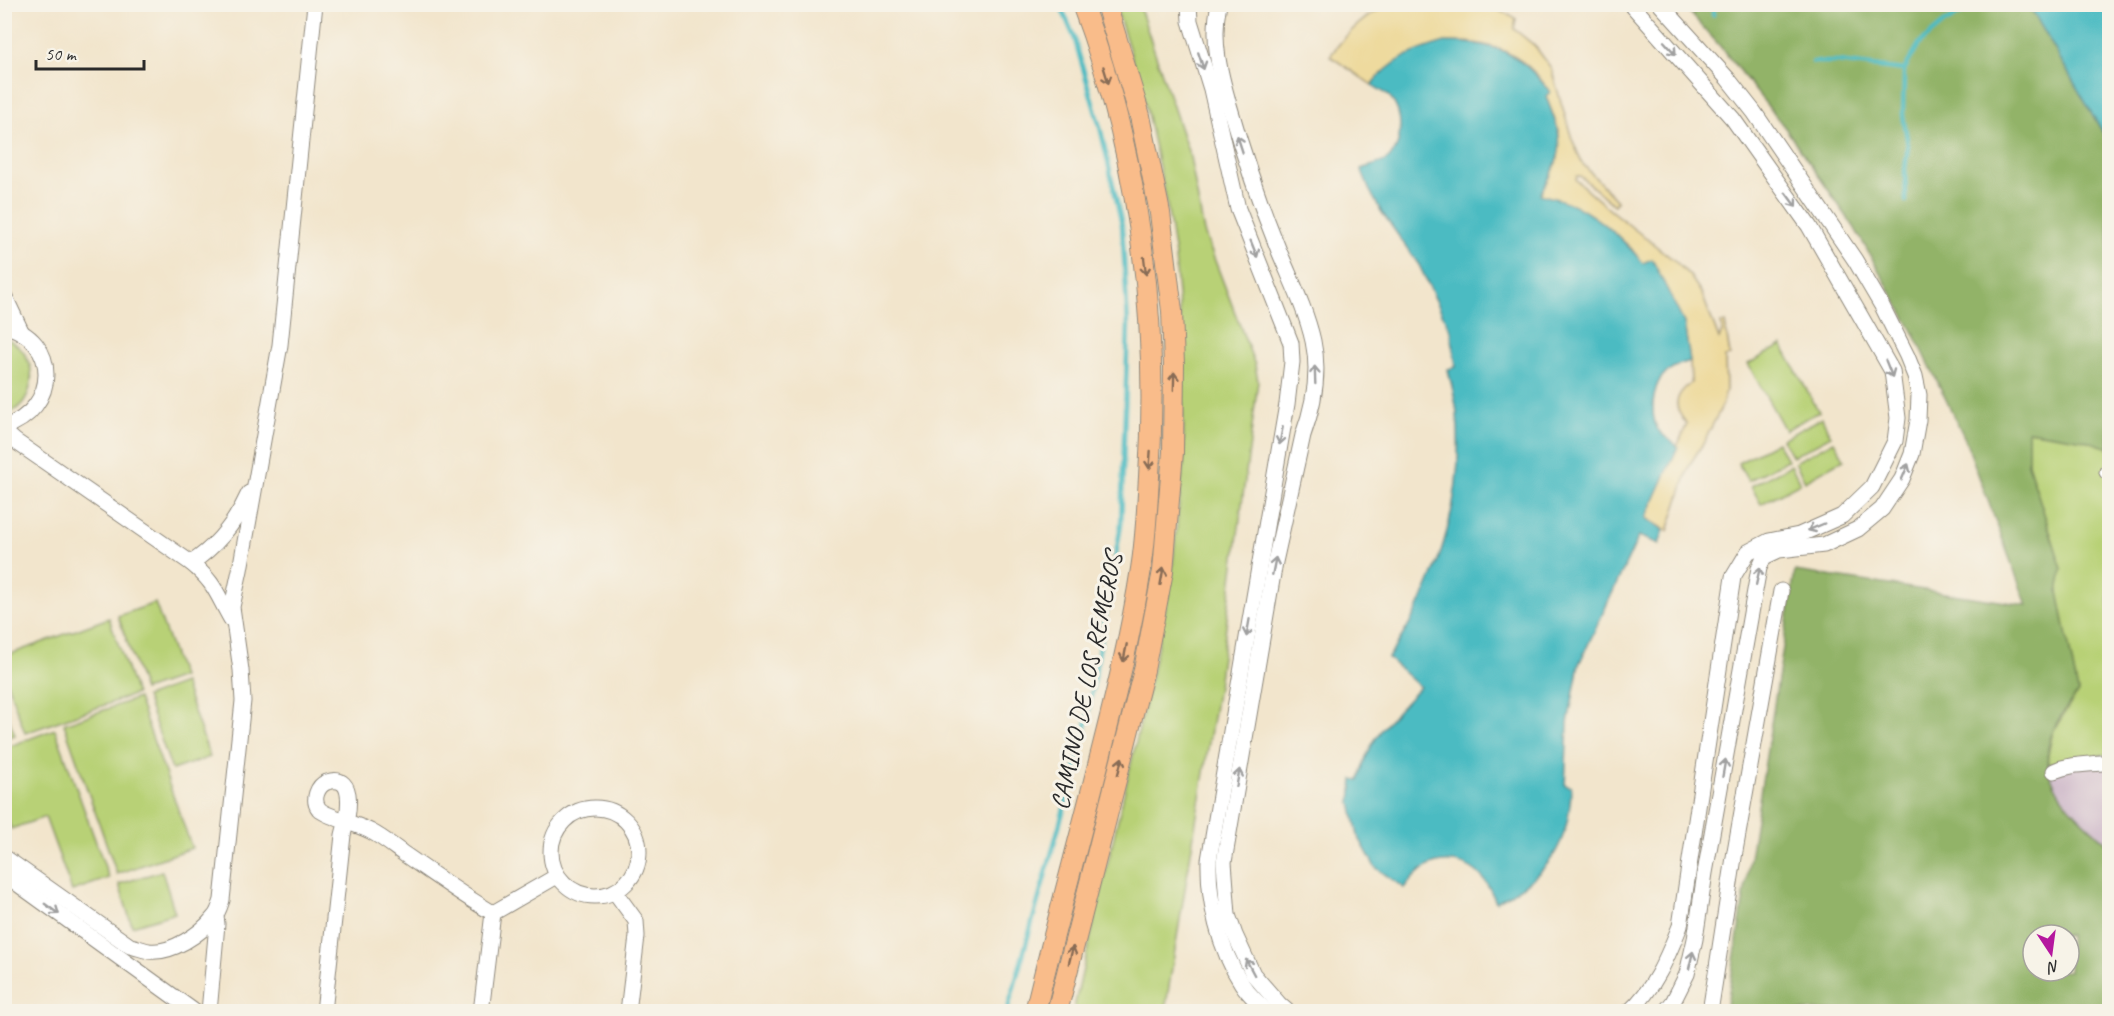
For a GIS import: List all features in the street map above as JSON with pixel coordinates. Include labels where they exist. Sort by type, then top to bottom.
[{"type":"main road","name":"CAMINO DE LOS REMEROS","points":[[1035,1011],[1123,666],[1142,568],[1151,451],[1153,366],[1150,312],[1139,217],[1108,80],[1082,4]]},
{"type":"main road","name":"CAMINO DE LOS REMEROS","points":[[1057,1011],[1144,670],[1163,572],[1173,452],[1172,322],[1160,213],[1140,116],[1106,4]]},
{"type":"street","points":[[4,857],[130,946],[150,951],[162,950],[183,942],[204,928],[216,916],[222,900],[243,700],[242,670],[232,607],[233,595],[240,570],[280,345],[315,4]]},
{"type":"street","points":[[1189,4],[1190,21],[1211,89],[1238,209],[1282,317],[1292,352],[1287,404],[1209,860],[1213,912],[1229,961],[1243,986],[1267,1011]]},
{"type":"street","points":[[1219,4],[1216,18],[1216,49],[1222,80],[1259,200],[1299,298],[1313,341],[1315,367],[1316,386],[1275,562],[1224,862],[1228,915],[1234,935],[1253,974],[1288,1011]]},
{"type":"street","points":[[1629,1011],[1640,1002],[1660,974],[1680,926],[1733,577],[1748,552],[1769,541],[1799,535],[1842,516],[1872,487],[1894,441],[1898,418],[1892,371],[1809,226],[1733,119],[1631,4]]},
{"type":"street","points":[[1654,983],[1669,1007],[1687,974],[1759,568],[1764,557],[1779,550],[1824,545],[1858,530],[1882,509],[1902,479],[1912,454],[1918,420],[1915,376],[1882,306],[1856,260],[1754,112],[1728,79],[1660,4]]},
{"type":"street","points":[[4,295],[22,333]]},
{"type":"street","points":[[4,326],[28,336],[39,349],[45,365],[46,382],[41,399],[32,412],[18,423],[4,429],[15,441],[191,563],[209,578],[234,625]]},
{"type":"street","points":[[191,563],[208,552],[227,531],[243,506],[257,474]]},
{"type":"street","points":[[1710,1011],[1780,591]]},
{"type":"street","points":[[2054,771],[2085,763],[2109,762]]},
{"type":"street","points":[[593,807],[607,809],[619,814],[636,834],[639,861],[626,884],[615,892],[602,896],[577,893],[557,876],[550,850],[552,837],[568,816],[593,807]]},
{"type":"street","points":[[324,1011],[343,835],[347,820],[372,831],[492,913]]},
{"type":"street","points":[[4,874],[195,1011]]},
{"type":"street","points":[[492,913],[557,876]]},
{"type":"street","points":[[615,892],[636,921],[637,936],[628,1011]]},
{"type":"street","points":[[481,1011],[492,913]]},
{"type":"street","points":[[209,1011],[216,916]]},
{"type":"shaded area","points":[[2109,754],[2109,845],[2079,817],[2054,787],[2046,764]]},
{"type":"green space","points":[[1115,5],[1139,5],[1190,157],[1204,232],[1255,365],[1258,381],[1218,687],[1165,1011],[1073,1012],[1151,678],[1171,582],[1184,456],[1182,346],[1175,256],[1166,198],[1141,85]]},
{"type":"green space","points":[[1683,5],[2029,5],[2109,143],[2109,448],[2085,440],[2028,431],[2028,464],[2062,569],[2058,592],[2078,692],[2055,726],[2048,749],[2048,766],[2061,796],[2071,809],[2109,845],[2109,1011],[1726,1011],[1795,571],[2027,605],[1965,439],[1913,331],[1854,227],[1786,129],[1719,45]]},
{"type":"green space","points":[[5,337],[17,345],[26,356],[30,365],[31,382],[29,391],[20,406],[5,415]]},
{"type":"green space","points":[[1782,345],[1819,412],[1785,430],[1748,364]]},
{"type":"green space","points":[[1822,418],[1831,436],[1792,457],[1782,439]]},
{"type":"green space","points":[[2028,431],[2086,440],[2109,448],[2109,754],[2046,764],[2053,731],[2078,692],[2058,592],[2062,569],[2028,464]]},
{"type":"green space","points":[[1834,441],[1844,459],[1805,481],[1795,462]]},
{"type":"green space","points":[[1777,442],[1787,460],[1748,481],[1738,463]]},
{"type":"green space","points":[[1791,465],[1800,483],[1761,504],[1751,486]]},
{"type":"green space","points":[[155,603],[182,677],[144,690],[118,616]]},
{"type":"green space","points":[[109,618],[136,694],[25,733],[5,677],[5,656]]},
{"type":"green space","points":[[184,683],[210,757],[172,770],[146,697]]},
{"type":"green space","points":[[138,698],[192,848],[117,874],[64,724]]},
{"type":"green space","points":[[4,706],[15,735],[5,738],[4,738]]},
{"type":"green space","points":[[55,729],[109,878],[72,891],[45,817],[11,829],[5,810],[5,748]]},
{"type":"green space","points":[[162,871],[175,913],[132,926],[119,884]]},
{"type":"sand","points":[[1393,4],[1490,5],[1516,19],[1514,29],[1535,46],[1551,68],[1572,139],[1582,163],[1617,201],[1614,205],[1580,176],[1577,176],[1576,180],[1675,261],[1690,276],[1702,294],[1719,339],[1722,331],[1721,323],[1725,323],[1730,356],[1725,357],[1726,390],[1722,406],[1690,464],[1668,531],[1646,518],[1687,424],[1677,407],[1678,397],[1691,383],[1684,323],[1631,248],[1611,230],[1574,205],[1540,194],[1558,158],[1559,131],[1546,96],[1549,92],[1539,77],[1522,61],[1491,46],[1458,42],[1440,44],[1424,49],[1397,63],[1384,72],[1372,85],[1330,56],[1366,18]]},
{"type":"water","points":[[2029,5],[2109,5],[2109,143]]},
{"type":"water","points":[[1445,42],[1478,44],[1505,52],[1528,67],[1550,92],[1546,96],[1560,141],[1555,166],[1540,194],[1572,204],[1604,224],[1643,263],[1652,259],[1684,323],[1690,361],[1668,371],[1659,381],[1654,395],[1653,413],[1657,428],[1678,447],[1646,518],[1664,530],[1659,544],[1639,536],[1579,664],[1568,723],[1565,785],[1571,787],[1566,827],[1560,843],[1542,870],[1529,882],[1496,902],[1482,877],[1470,867],[1455,862],[1440,863],[1425,868],[1416,874],[1404,888],[1375,867],[1358,836],[1351,803],[1353,779],[1359,780],[1368,752],[1375,740],[1420,687],[1388,658],[1421,602],[1444,542],[1452,511],[1458,447],[1455,397],[1448,369],[1456,367],[1451,332],[1419,265],[1381,211],[1361,169],[1388,159],[1397,146],[1399,138],[1400,121],[1395,105],[1387,95],[1372,85],[1387,69],[1404,57]]},
{"type":"waterway","points":[[1007,1012],[1084,737],[1121,525],[1128,325],[1122,225],[1101,131],[1074,37],[1060,4]]},
{"type":"waterway","points":[[1713,15],[1714,4]]},
{"type":"waterway","points":[[1906,201],[1905,170],[1908,145],[1903,115],[1904,70],[1919,44],[1944,23],[1974,6]]},
{"type":"waterway","points":[[1813,62],[1838,62],[1904,70]]}]
